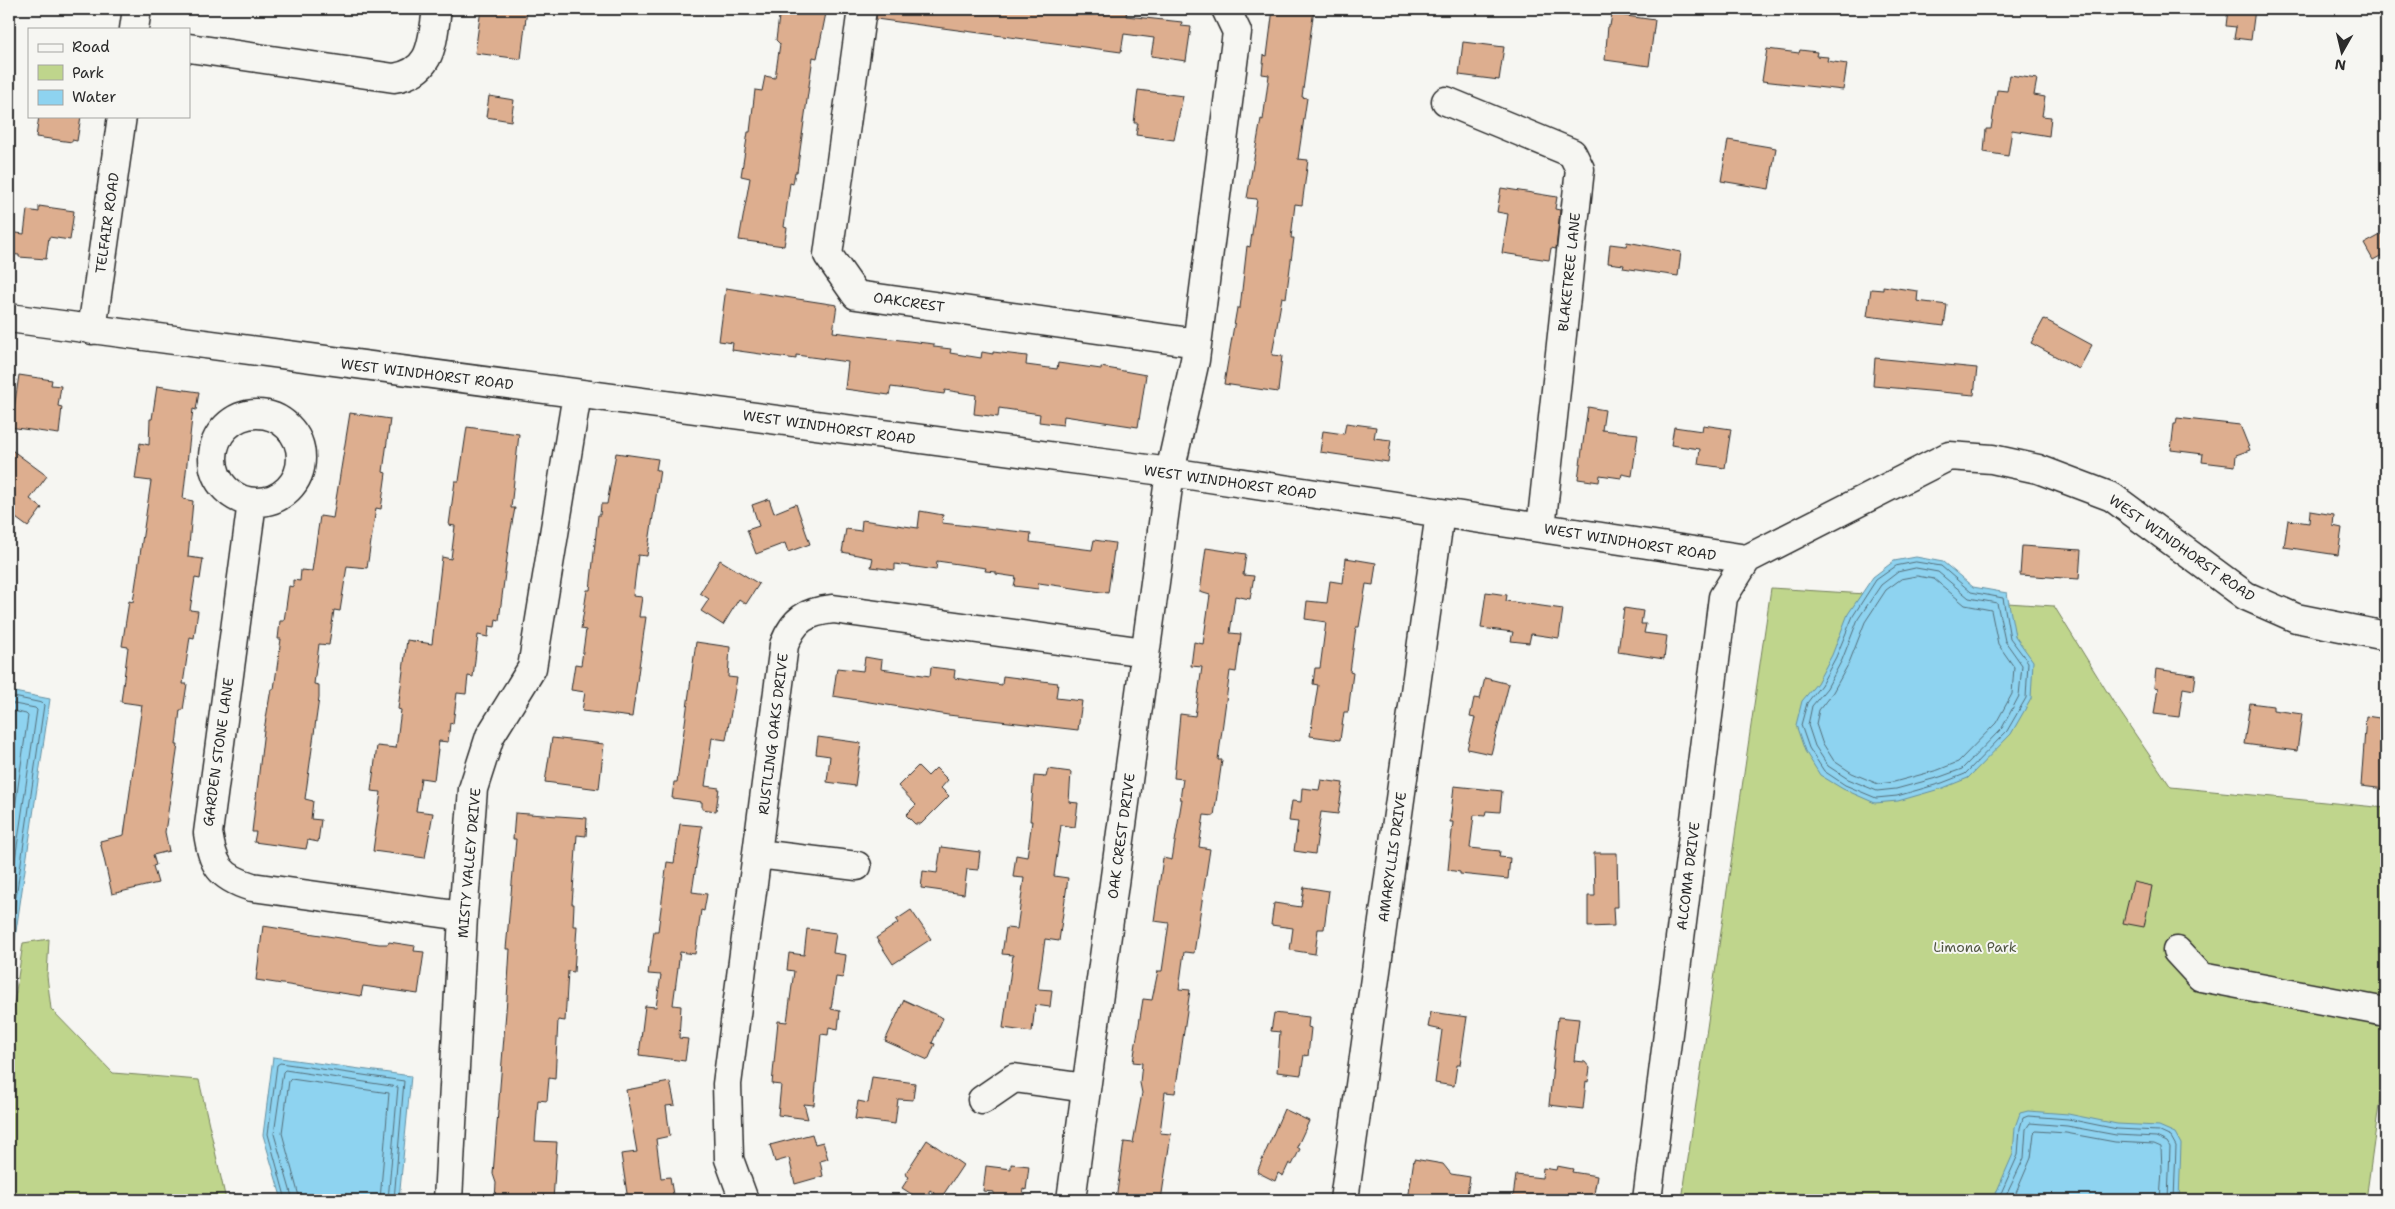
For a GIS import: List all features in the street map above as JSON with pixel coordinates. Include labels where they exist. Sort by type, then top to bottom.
[{"type":"street","points":[[134,28],[137,9]]},
{"type":"street","points":[[190,48],[394,78],[409,76],[419,68],[427,56],[437,9]]},
{"type":"street","name":"OAKCREST","points":[[862,9],[828,255],[856,295],[1197,343]]},
{"type":"street","points":[[1170,472],[1197,343],[1237,32],[1226,9]]},
{"type":"street","name":"BLAKETREE LANE","points":[[1446,101],[1572,154],[1580,169],[1541,528]]},
{"type":"street","name":"TELFAIR ROAD","points":[[92,330],[122,118]]},
{"type":"street","name":"WEST WINDHORST ROAD","points":[[9,318],[1170,472],[1747,559],[1949,456],[1992,459],[2038,469],[2112,497],[2246,596],[2296,618],[2386,636]]},
{"type":"street","name":"MISTY VALLEY DRIVE","points":[[448,1200],[463,916],[473,789],[490,736],[532,668],[577,394]]},
{"type":"street","name":"OAK CREST DRIVE","points":[[1071,1200],[1170,472]]},
{"type":"street","name":"GARDEN STONE LANE","points":[[252,502],[208,833],[211,853],[218,869],[233,881],[252,887],[463,916]]},
{"type":"street","name":"AMARYLLIS DRIVE","points":[[1344,1200],[1440,513]]},
{"type":"street","name":"ALCOMA DRIVE","points":[[1647,1200],[1723,598],[1747,559]]},
{"type":"street","name":"RUSTLING OAKS DRIVE","points":[[744,1200],[730,1159],[726,1084],[758,854],[784,645],[791,628],[802,618],[815,611],[833,609],[1146,652]]},
{"type":"street","points":[[758,854],[857,866]]},
{"type":"street","points":[[2177,951],[2202,976],[2386,1012]]},
{"type":"street","points":[[982,1100],[1014,1078],[1086,1088]]},
{"type":"green space","name":"Limona Park","points":[[1771,588],[2054,606],[2114,703],[2171,787],[2386,808],[2386,1053],[2366,1200],[1682,1200]]},
{"type":"green space","points":[[49,939],[47,976],[51,1009],[113,1073],[199,1080],[226,1200],[9,1200],[9,1039],[23,943]]},
{"type":"water","points":[[1916,557],[1943,562],[1973,587],[2007,593],[2015,636],[2033,661],[2031,699],[2011,734],[1968,778],[1943,788],[1898,801],[1875,803],[1843,789],[1820,775],[1805,751],[1796,725],[1802,701],[1817,683],[1832,655],[1848,614],[1873,577],[1894,561]]},
{"type":"water","points":[[9,691],[50,699],[9,979]]},
{"type":"water","points":[[273,1057],[411,1076],[399,1200],[282,1200],[263,1135]]},
{"type":"water","points":[[2028,1111],[2068,1114],[2117,1124],[2159,1126],[2175,1133],[2181,1144],[2179,1200],[1993,1200],[2013,1154],[2015,1127],[2020,1113]]},
{"type":"building","points":[[481,9],[527,9],[521,59],[475,53]]},
{"type":"building","points":[[780,9],[826,13],[817,58],[813,57],[797,172],[795,172],[793,184],[790,183],[784,227],[787,228],[784,246],[739,240],[750,178],[741,176],[748,132],[750,132],[755,90],[762,91],[765,76],[775,78],[780,44],[776,40]]},
{"type":"building","points":[[877,9],[1127,9],[1126,16],[1182,22],[1181,26],[1191,27],[1186,61],[1151,56],[1154,38],[1124,34],[1121,52],[876,19]]},
{"type":"building","points":[[1273,9],[1314,9],[1302,97],[1307,98],[1298,159],[1308,160],[1302,205],[1295,204],[1291,238],[1294,238],[1286,298],[1282,297],[1272,355],[1282,356],[1278,392],[1224,384],[1237,308],[1240,308],[1247,246],[1250,247],[1257,199],[1247,198],[1261,119],[1263,120],[1269,75],[1262,74],[1264,55],[1267,56]]},
{"type":"building","points":[[2228,9],[2255,9],[2251,40],[2234,38],[2236,27],[2226,26]]},
{"type":"building","points":[[1612,14],[1655,20],[1649,66],[1605,60],[1608,26],[1610,26]]},
{"type":"building","points":[[1463,42],[1504,47],[1499,80],[1459,75]]},
{"type":"building","points":[[1767,49],[1799,53],[1800,50],[1817,52],[1816,56],[1828,57],[1827,61],[1847,64],[1843,90],[1762,81]]},
{"type":"building","points":[[2010,75],[2037,79],[2034,95],[2045,97],[2042,116],[2051,117],[2049,136],[2012,130],[2008,156],[1984,152],[1986,129],[1991,129],[1997,90],[2007,91]]},
{"type":"building","points":[[1138,90],[1183,96],[1174,140],[1136,135],[1138,123],[1134,123]]},
{"type":"building","points":[[489,96],[514,100],[511,121],[486,117]]},
{"type":"building","points":[[39,118],[81,118],[77,141],[36,137]]},
{"type":"building","points":[[1728,140],[1776,148],[1769,189],[1721,181]]},
{"type":"building","points":[[1501,188],[1557,197],[1555,209],[1560,210],[1556,249],[1551,248],[1549,260],[1502,253],[1508,214],[1497,212]]},
{"type":"building","points":[[39,206],[74,211],[70,240],[49,237],[46,259],[19,257],[19,255],[9,254],[9,232],[24,234],[27,210],[39,212]]},
{"type":"building","points":[[2386,232],[2386,253],[2373,260],[2364,244]]},
{"type":"building","points":[[1627,242],[1681,252],[1678,276],[1623,268],[1624,265],[1608,263],[1610,244],[1626,246]]},
{"type":"building","points":[[1883,286],[1918,291],[1917,301],[1947,305],[1944,326],[1867,316],[1871,289],[1883,290]]},
{"type":"building","points":[[726,288],[837,305],[833,332],[934,344],[934,347],[951,349],[950,353],[981,358],[982,352],[1027,356],[1026,365],[1057,369],[1058,363],[1101,369],[1101,367],[1146,375],[1138,427],[1064,416],[1063,425],[1039,422],[1040,414],[999,408],[998,417],[974,414],[976,395],[945,390],[944,394],[891,387],[889,395],[845,389],[848,362],[796,355],[796,359],[732,350],[733,343],[719,341]]},
{"type":"building","points":[[2044,319],[2092,345],[2079,369],[2031,343]]},
{"type":"building","points":[[1875,358],[1977,368],[1974,395],[1873,386]]},
{"type":"building","points":[[19,375],[52,380],[51,385],[61,386],[58,406],[62,407],[59,434],[9,427],[9,408],[14,409]]},
{"type":"building","points":[[157,386],[199,392],[196,410],[193,409],[183,499],[193,501],[188,557],[203,559],[200,579],[195,578],[190,610],[198,611],[194,638],[190,637],[183,684],[187,684],[183,710],[180,710],[176,745],[178,745],[165,832],[169,851],[153,855],[156,865],[153,866],[158,883],[112,894],[100,841],[124,835],[142,705],[121,702],[128,647],[122,646],[129,601],[133,602],[151,481],[135,479],[140,443],[149,445],[150,419],[152,419]]},
{"type":"building","points":[[1588,407],[1605,410],[1602,430],[1638,434],[1632,476],[1622,474],[1621,478],[1600,475],[1599,482],[1578,479]]},
{"type":"building","points":[[350,413],[390,419],[383,472],[386,473],[381,509],[376,508],[367,568],[347,566],[340,611],[334,610],[329,645],[319,644],[314,684],[319,685],[319,698],[305,799],[313,801],[311,819],[321,820],[318,842],[308,840],[306,849],[254,842],[256,832],[252,832],[264,730],[271,689],[274,689],[281,639],[278,639],[280,621],[284,621],[289,586],[293,587],[293,580],[300,581],[301,570],[312,571],[320,516],[333,518]]},
{"type":"building","points":[[2177,418],[2240,425],[2250,450],[2236,455],[2235,466],[2202,462],[2203,454],[2171,450],[2174,424],[2176,424]]},
{"type":"building","points":[[1346,423],[1376,427],[1374,438],[1391,440],[1388,462],[1320,452],[1323,431],[1344,434]]},
{"type":"building","points":[[1703,425],[1731,429],[1725,468],[1698,464],[1700,449],[1671,445],[1674,427],[1702,431]]},
{"type":"building","points":[[467,427],[519,434],[511,508],[515,508],[499,620],[496,619],[495,627],[489,626],[488,637],[478,635],[473,677],[468,676],[466,694],[457,693],[453,724],[450,723],[448,742],[439,741],[434,780],[421,778],[416,811],[433,813],[425,858],[373,851],[381,792],[371,791],[377,746],[396,748],[401,710],[398,709],[407,640],[432,644],[442,557],[451,559],[455,526],[449,525],[455,481],[459,481]]},
{"type":"building","points":[[9,448],[47,476],[30,499],[42,508],[28,527],[9,513]]},
{"type":"building","points":[[616,453],[658,459],[656,470],[660,470],[647,556],[638,555],[633,596],[642,597],[639,617],[646,617],[632,717],[582,711],[585,692],[571,690],[575,664],[581,665],[586,630],[581,629],[587,590],[590,590],[598,515],[600,515],[601,504],[607,504]]},
{"type":"building","points":[[769,499],[774,513],[796,504],[810,544],[788,552],[785,543],[756,554],[747,530],[759,526],[752,505]]},
{"type":"building","points":[[920,511],[943,515],[942,523],[1031,533],[1030,542],[1092,550],[1094,540],[1115,543],[1108,593],[1039,583],[1038,589],[1014,586],[1016,577],[985,571],[986,568],[937,561],[936,570],[895,564],[895,570],[871,567],[873,558],[842,552],[846,529],[861,531],[862,520],[918,528]]},
{"type":"building","points":[[2310,511],[2334,515],[2333,526],[2342,528],[2338,555],[2284,547],[2288,520],[2309,523]]},
{"type":"building","points":[[2022,546],[2081,550],[2079,579],[2020,575]]},
{"type":"building","points":[[1206,548],[1246,554],[1243,575],[1254,576],[1250,599],[1235,596],[1230,633],[1241,634],[1236,672],[1230,671],[1218,760],[1222,760],[1214,816],[1204,815],[1199,847],[1210,849],[1194,953],[1184,952],[1179,989],[1190,990],[1175,1093],[1165,1092],[1160,1133],[1171,1134],[1161,1200],[1116,1200],[1124,1142],[1133,1143],[1142,1093],[1140,1083],[1142,1063],[1133,1062],[1143,999],[1152,1000],[1158,971],[1162,971],[1169,923],[1154,921],[1163,858],[1172,860],[1182,799],[1180,799],[1183,779],[1174,778],[1180,714],[1195,716],[1202,667],[1191,666],[1194,642],[1203,644],[1210,595],[1200,592]]},
{"type":"building","points":[[1346,558],[1376,563],[1373,585],[1366,584],[1359,627],[1356,627],[1350,672],[1353,673],[1348,712],[1344,712],[1340,740],[1310,736],[1318,685],[1313,684],[1315,668],[1320,668],[1326,622],[1305,619],[1307,601],[1327,603],[1330,581],[1343,583]]},
{"type":"building","points":[[720,560],[759,584],[746,604],[739,599],[723,625],[701,611],[709,599],[700,593]]},
{"type":"building","points":[[1486,592],[1507,595],[1506,601],[1563,609],[1559,638],[1531,634],[1529,643],[1511,641],[1513,632],[1481,628]]},
{"type":"building","points":[[1624,608],[1643,611],[1641,624],[1646,624],[1644,633],[1667,636],[1664,659],[1618,652]]},
{"type":"building","points":[[696,642],[730,647],[728,677],[737,678],[726,740],[712,738],[705,786],[719,788],[716,811],[702,809],[702,802],[672,798],[674,782],[677,782]]},
{"type":"building","points":[[865,657],[882,660],[881,669],[930,676],[931,667],[955,670],[954,678],[1002,685],[1003,676],[1058,683],[1056,698],[1082,701],[1078,730],[948,715],[833,696],[837,668],[863,671]]},
{"type":"building","points":[[2156,669],[2196,675],[2194,690],[2183,688],[2179,717],[2154,714],[2158,688],[2154,687]]},
{"type":"building","points":[[1485,678],[1509,684],[1491,754],[1467,749],[1475,718],[1470,717],[1474,698],[1480,699]]},
{"type":"building","points":[[2250,703],[2273,706],[2273,710],[2302,714],[2297,751],[2244,744]]},
{"type":"building","points":[[2366,716],[2386,719],[2385,789],[2361,786]]},
{"type":"building","points":[[818,737],[861,743],[855,786],[827,782],[830,756],[816,754]]},
{"type":"building","points":[[552,738],[604,744],[599,789],[545,782]]},
{"type":"building","points":[[918,766],[928,776],[936,768],[948,780],[941,788],[949,796],[921,824],[915,824],[906,815],[916,805],[898,786]]},
{"type":"building","points":[[1048,769],[1071,772],[1069,802],[1078,803],[1075,827],[1061,825],[1054,876],[1068,878],[1059,941],[1045,939],[1038,989],[1052,990],[1050,1007],[1035,1005],[1032,1032],[1003,1028],[1013,955],[1002,954],[1006,928],[1017,929],[1024,878],[1013,877],[1016,855],[1027,857],[1032,821],[1030,821],[1034,776],[1046,777]]},
{"type":"building","points":[[1321,780],[1343,783],[1338,814],[1321,812],[1315,854],[1294,851],[1298,822],[1289,821],[1292,801],[1301,802],[1302,788],[1319,790]]},
{"type":"building","points":[[1454,786],[1502,791],[1500,812],[1486,811],[1485,816],[1474,815],[1470,848],[1500,851],[1499,857],[1510,858],[1508,879],[1460,874],[1460,872],[1448,870],[1453,822],[1450,822]]},
{"type":"building","points":[[515,813],[587,818],[586,836],[577,835],[572,904],[574,904],[573,926],[577,926],[574,972],[568,971],[565,1021],[558,1020],[555,1079],[549,1078],[547,1101],[538,1100],[535,1141],[557,1142],[553,1200],[495,1200],[496,1183],[493,1174],[507,999],[510,949],[506,949],[516,839],[513,839]]},
{"type":"building","points":[[680,824],[702,826],[692,892],[707,894],[704,911],[701,910],[695,954],[680,952],[673,1005],[681,1006],[679,1038],[688,1039],[685,1061],[639,1055],[645,1006],[656,1007],[661,975],[648,974],[654,931],[658,931],[667,862],[674,863]]},
{"type":"building","points":[[941,847],[980,852],[978,870],[967,869],[964,894],[921,888],[923,871],[937,873]]},
{"type":"building","points":[[1594,853],[1617,853],[1618,907],[1613,907],[1614,926],[1588,927],[1588,896],[1595,896]]},
{"type":"building","points":[[2133,882],[2152,886],[2144,927],[2123,923]]},
{"type":"building","points":[[1304,887],[1329,891],[1324,929],[1318,929],[1315,954],[1290,950],[1293,928],[1271,925],[1274,903],[1301,907]]},
{"type":"building","points":[[911,910],[931,939],[893,964],[876,938],[898,923],[896,920]]},
{"type":"building","points":[[263,926],[379,944],[388,944],[389,942],[415,946],[414,951],[424,952],[418,994],[363,986],[361,996],[256,980]]},
{"type":"building","points":[[807,929],[836,933],[833,953],[846,955],[843,978],[836,977],[831,1009],[840,1011],[838,1029],[829,1027],[828,1035],[821,1034],[814,1105],[804,1104],[808,1119],[778,1115],[781,1085],[772,1084],[778,1021],[787,1022],[794,971],[787,970],[789,953],[804,955]]},
{"type":"building","points":[[904,1000],[943,1018],[932,1043],[935,1044],[928,1060],[885,1041]]},
{"type":"building","points":[[1431,1012],[1467,1017],[1460,1065],[1457,1065],[1454,1086],[1435,1083],[1442,1030],[1428,1027]]},
{"type":"building","points":[[1274,1013],[1309,1017],[1308,1027],[1311,1028],[1308,1056],[1304,1055],[1301,1075],[1277,1072],[1280,1032],[1271,1031]]},
{"type":"building","points":[[1558,1017],[1579,1019],[1574,1061],[1585,1062],[1590,1068],[1588,1082],[1586,1081],[1583,1109],[1549,1105]]},
{"type":"building","points":[[872,1077],[915,1083],[913,1100],[898,1099],[895,1124],[855,1119],[858,1101],[868,1103]]},
{"type":"building","points":[[670,1082],[675,1105],[666,1106],[670,1136],[656,1139],[661,1178],[670,1177],[674,1200],[628,1200],[621,1154],[637,1152],[626,1090]]},
{"type":"building","points":[[1284,1109],[1309,1121],[1297,1147],[1300,1149],[1292,1165],[1289,1163],[1283,1176],[1278,1173],[1275,1181],[1257,1172]]},
{"type":"building","points":[[812,1134],[815,1144],[823,1142],[828,1159],[820,1161],[823,1176],[795,1184],[789,1158],[775,1162],[770,1145]]},
{"type":"building","points":[[927,1140],[963,1165],[941,1198],[930,1190],[924,1200],[921,1200],[902,1188],[909,1177],[905,1174]]},
{"type":"building","points":[[1414,1159],[1443,1164],[1451,1174],[1470,1177],[1466,1200],[1408,1200]]},
{"type":"building","points":[[1011,1164],[1029,1166],[1026,1190],[1023,1189],[1022,1200],[993,1200],[994,1192],[983,1191],[986,1166],[1011,1169]]},
{"type":"building","points":[[1557,1166],[1573,1169],[1572,1172],[1597,1176],[1593,1200],[1537,1200],[1513,1197],[1516,1175],[1542,1178],[1543,1168],[1556,1170]]}]
